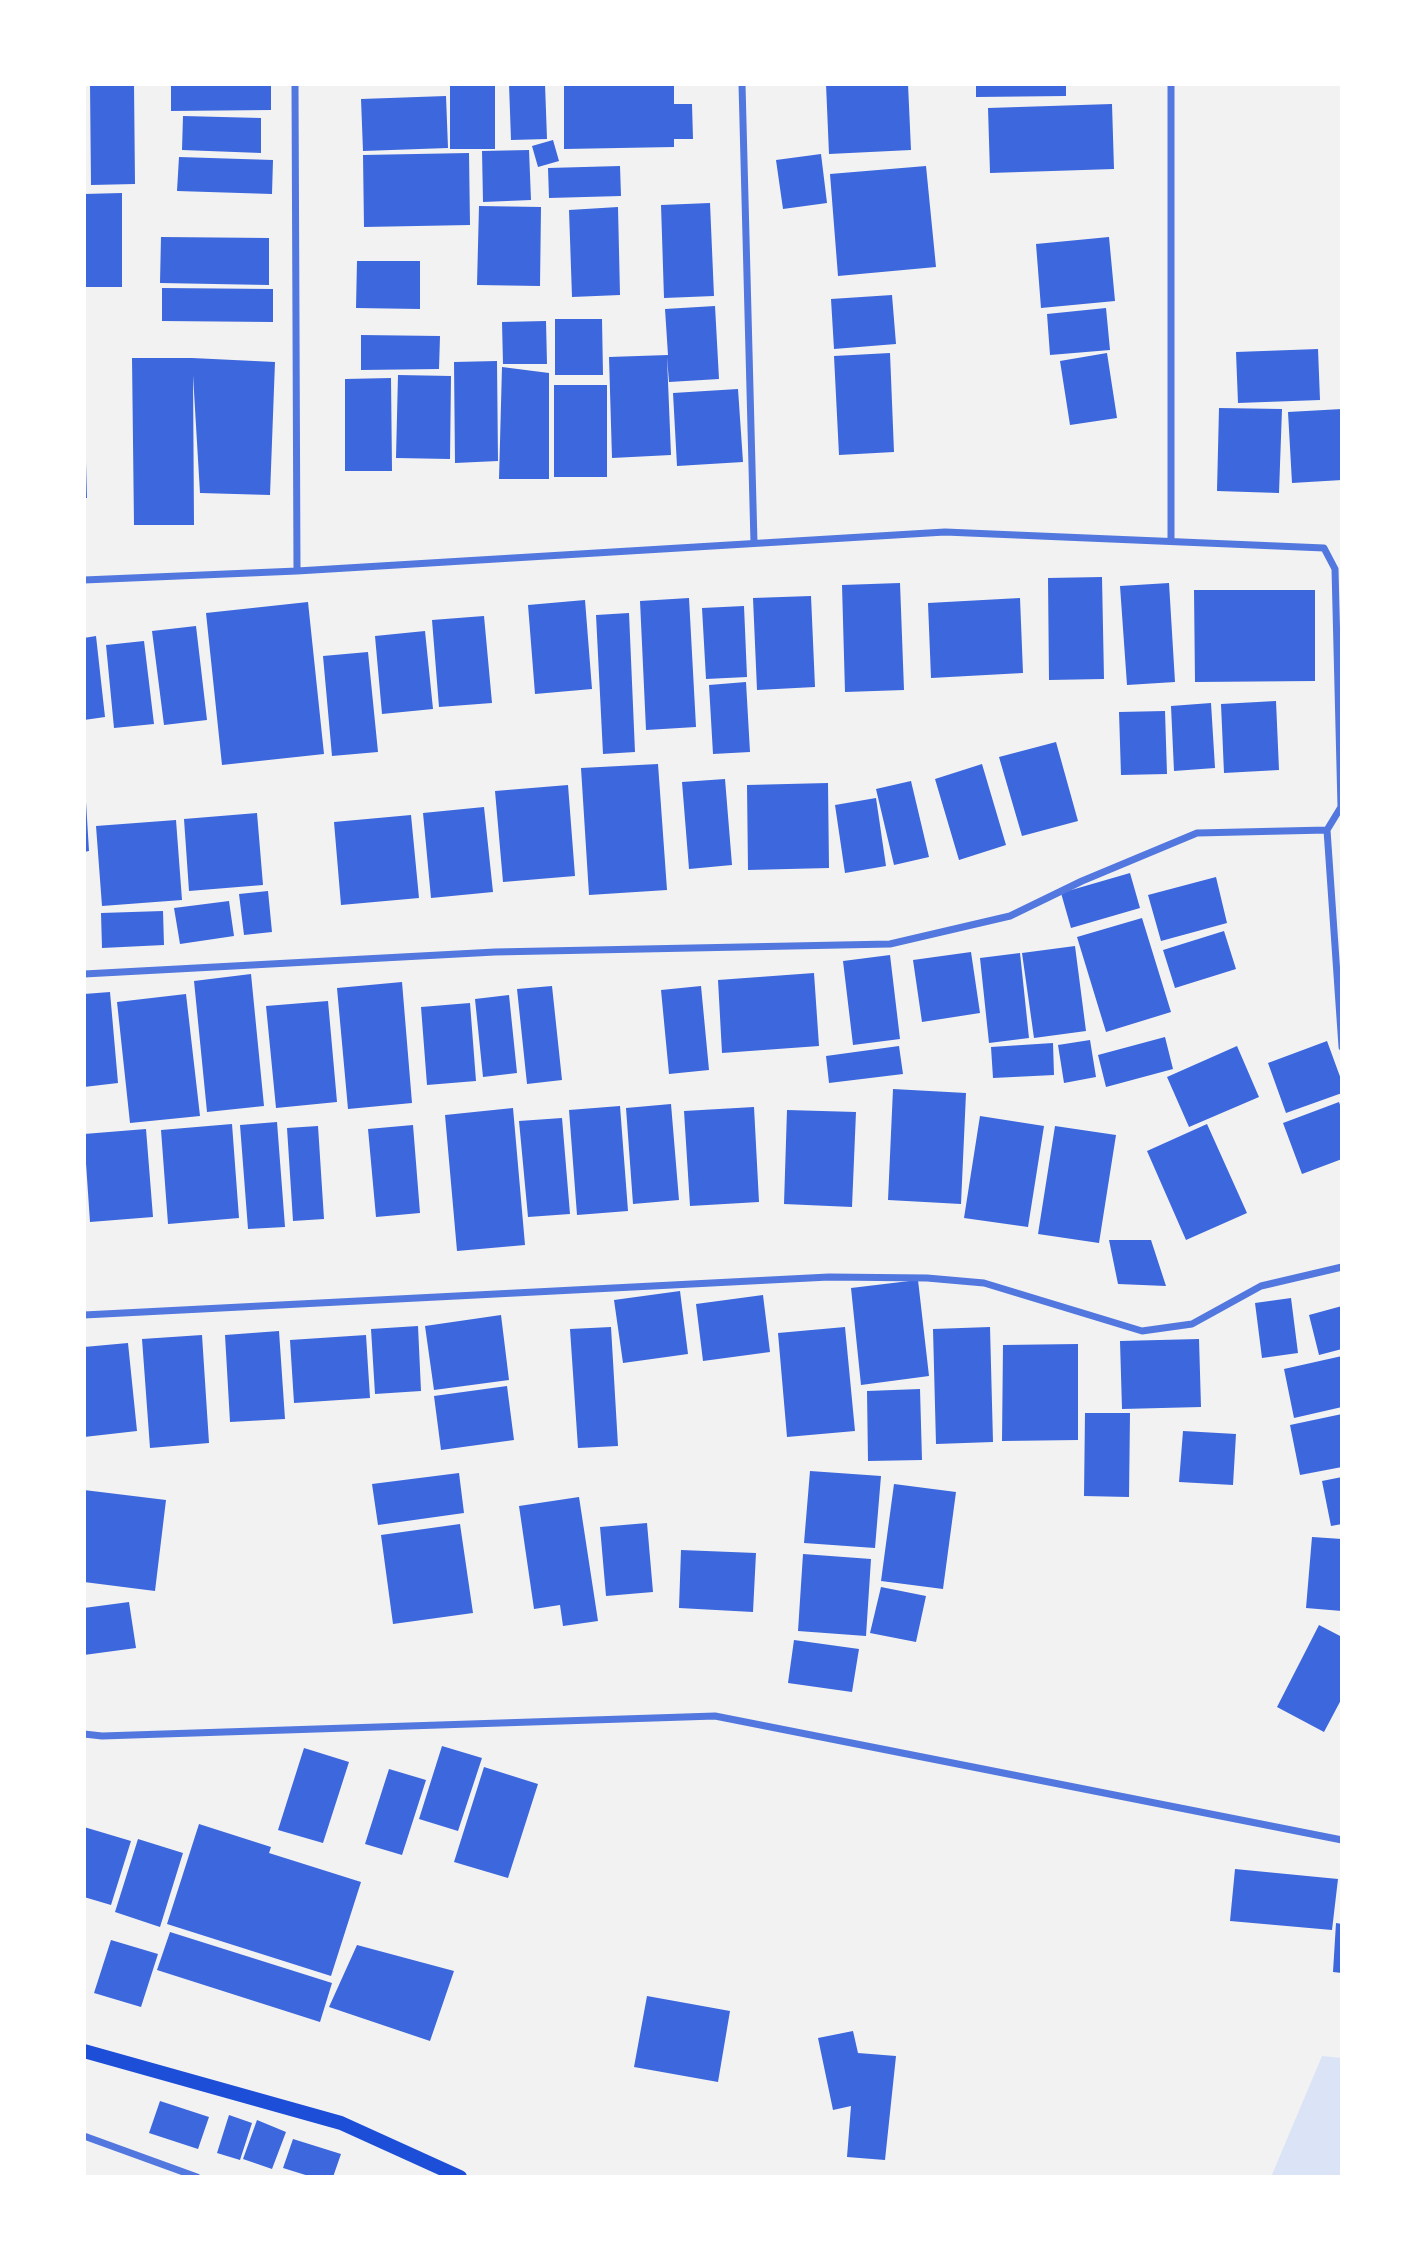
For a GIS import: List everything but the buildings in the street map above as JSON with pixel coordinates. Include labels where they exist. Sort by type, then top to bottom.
[{"type":"main road","points":[[84,2051],[341,2123],[444,2173],[460,2177]]},
{"type":"street","points":[[295,84],[297,571]]},
{"type":"street","points":[[742,84],[754,543]]},
{"type":"street","points":[[1171,84],[1171,540]]},
{"type":"street","points":[[84,580],[297,571],[945,532],[1324,548],[1335,569],[1341,807],[1328,830],[1342,1047]]},
{"type":"street","points":[[84,974],[495,952],[890,944],[1010,916],[1082,881],[1197,833],[1328,830]]},
{"type":"street","points":[[84,1315],[866,1277],[984,1283],[1142,1331],[1192,1324],[1261,1286],[1342,1267]]},
{"type":"street","points":[[84,1734],[102,1736],[715,1716],[1342,1840]]},
{"type":"street","points":[[84,2136],[197,2177]]},
{"type":"shaded area","points":[[1322,2056],[1342,2058],[1342,2177],[1271,2177]]}]
